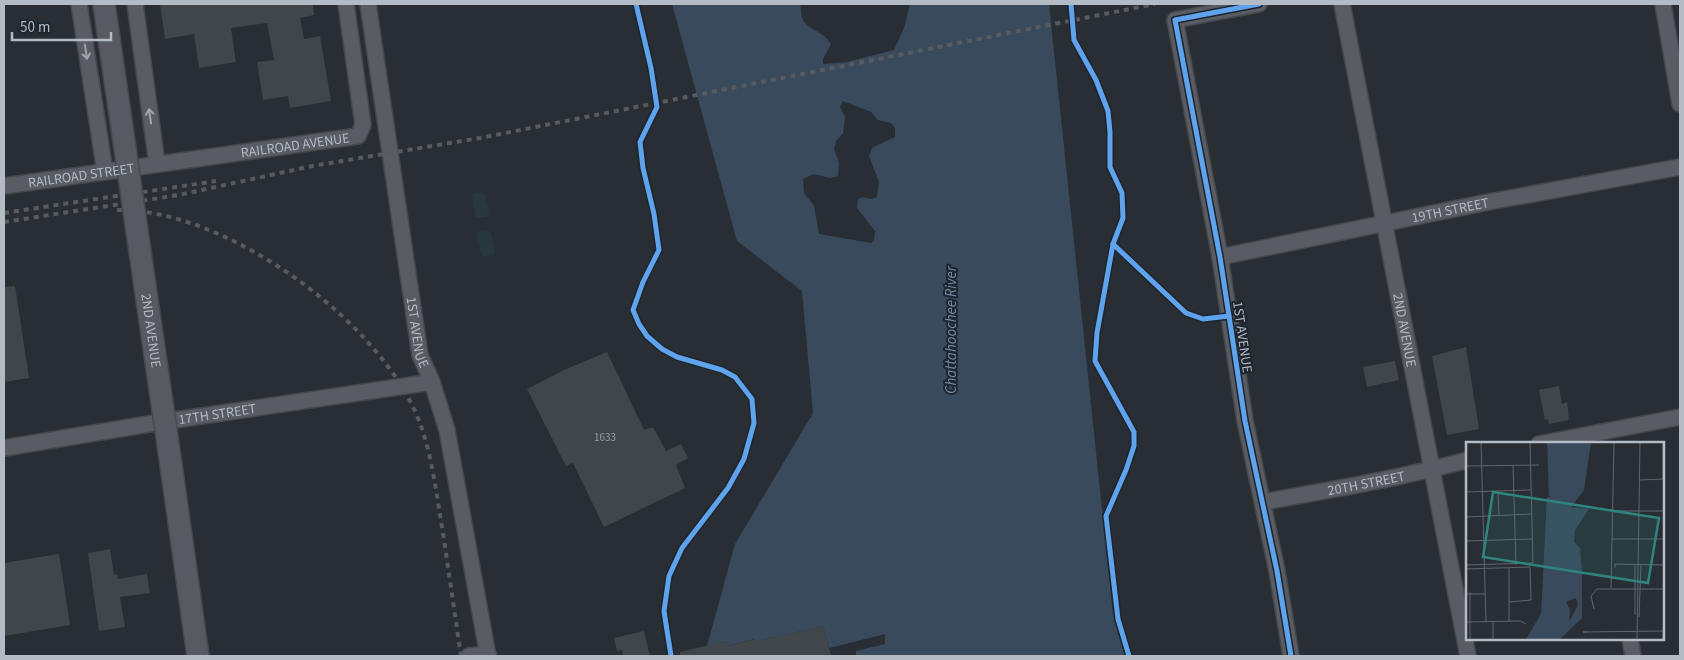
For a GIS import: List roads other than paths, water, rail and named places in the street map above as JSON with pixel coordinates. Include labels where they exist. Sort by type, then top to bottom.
[{"type":"main road","name":"2ND AVENUE","points":[[104,4],[198,656]]},
{"type":"street","points":[[79,4],[104,172]]},
{"type":"street","points":[[135,4],[157,164]]},
{"type":"street","name":"RAILROAD AVENUE","points":[[157,164],[358,136],[363,125],[346,4]]},
{"type":"street","name":"1ST AVENUE","points":[[368,4],[420,355],[432,382],[447,430],[488,655]]},
{"type":"street","name":"1ST AVENUE","points":[[1259,4],[1175,20],[1220,257],[1245,421],[1263,502],[1292,656]]},
{"type":"street","name":"2ND AVENUE","points":[[1342,4],[1468,656]]},
{"type":"street","points":[[1663,4],[1680,104]]},
{"type":"street","name":"RAILROAD STREET","points":[[4,186],[157,164]]},
{"type":"street","name":"19TH STREET","points":[[1220,257],[1483,203],[1680,167]]},
{"type":"street","name":"17TH STREET","points":[[4,448],[161,422],[432,382]]},
{"type":"street","points":[[1559,442],[1589,439],[1680,417]]},
{"type":"street","name":"20TH STREET","points":[[1263,502],[1431,470],[1466,461]]},
{"type":"street","points":[[1630,640],[1633,656]]},
{"type":"street","points":[[469,656],[488,655]]},
{"type":"water","name":"Chattahoochee River","points":[[672,4],[800,4],[803,20],[806,24],[824,36],[831,44],[823,59],[823,64],[847,62],[894,50],[904,28],[910,4],[1049,4],[1113,614],[1125,656],[856,656],[856,651],[885,644],[885,634],[829,648],[823,626],[755,642],[754,639],[728,646],[726,641],[707,646],[735,544],[813,413],[802,291],[737,241]],"holes":[[[843,101],[871,112],[878,120],[891,123],[895,128],[895,137],[872,148],[869,156],[879,182],[877,197],[858,199],[857,208],[875,231],[874,240],[871,243],[819,234],[814,206],[804,193],[803,179],[814,174],[830,178],[838,176],[839,163],[834,149],[836,141],[843,133],[845,117],[840,107]]]},
{"type":"railway","points":[[4,222],[179,195],[312,166],[480,138],[1155,4]]},
{"type":"railway","points":[[4,213],[216,181]]},
{"type":"railway","points":[[117,210],[160,215],[206,229],[252,251],[298,280],[339,313],[375,351],[404,390],[426,442],[437,493],[461,656]]}]
